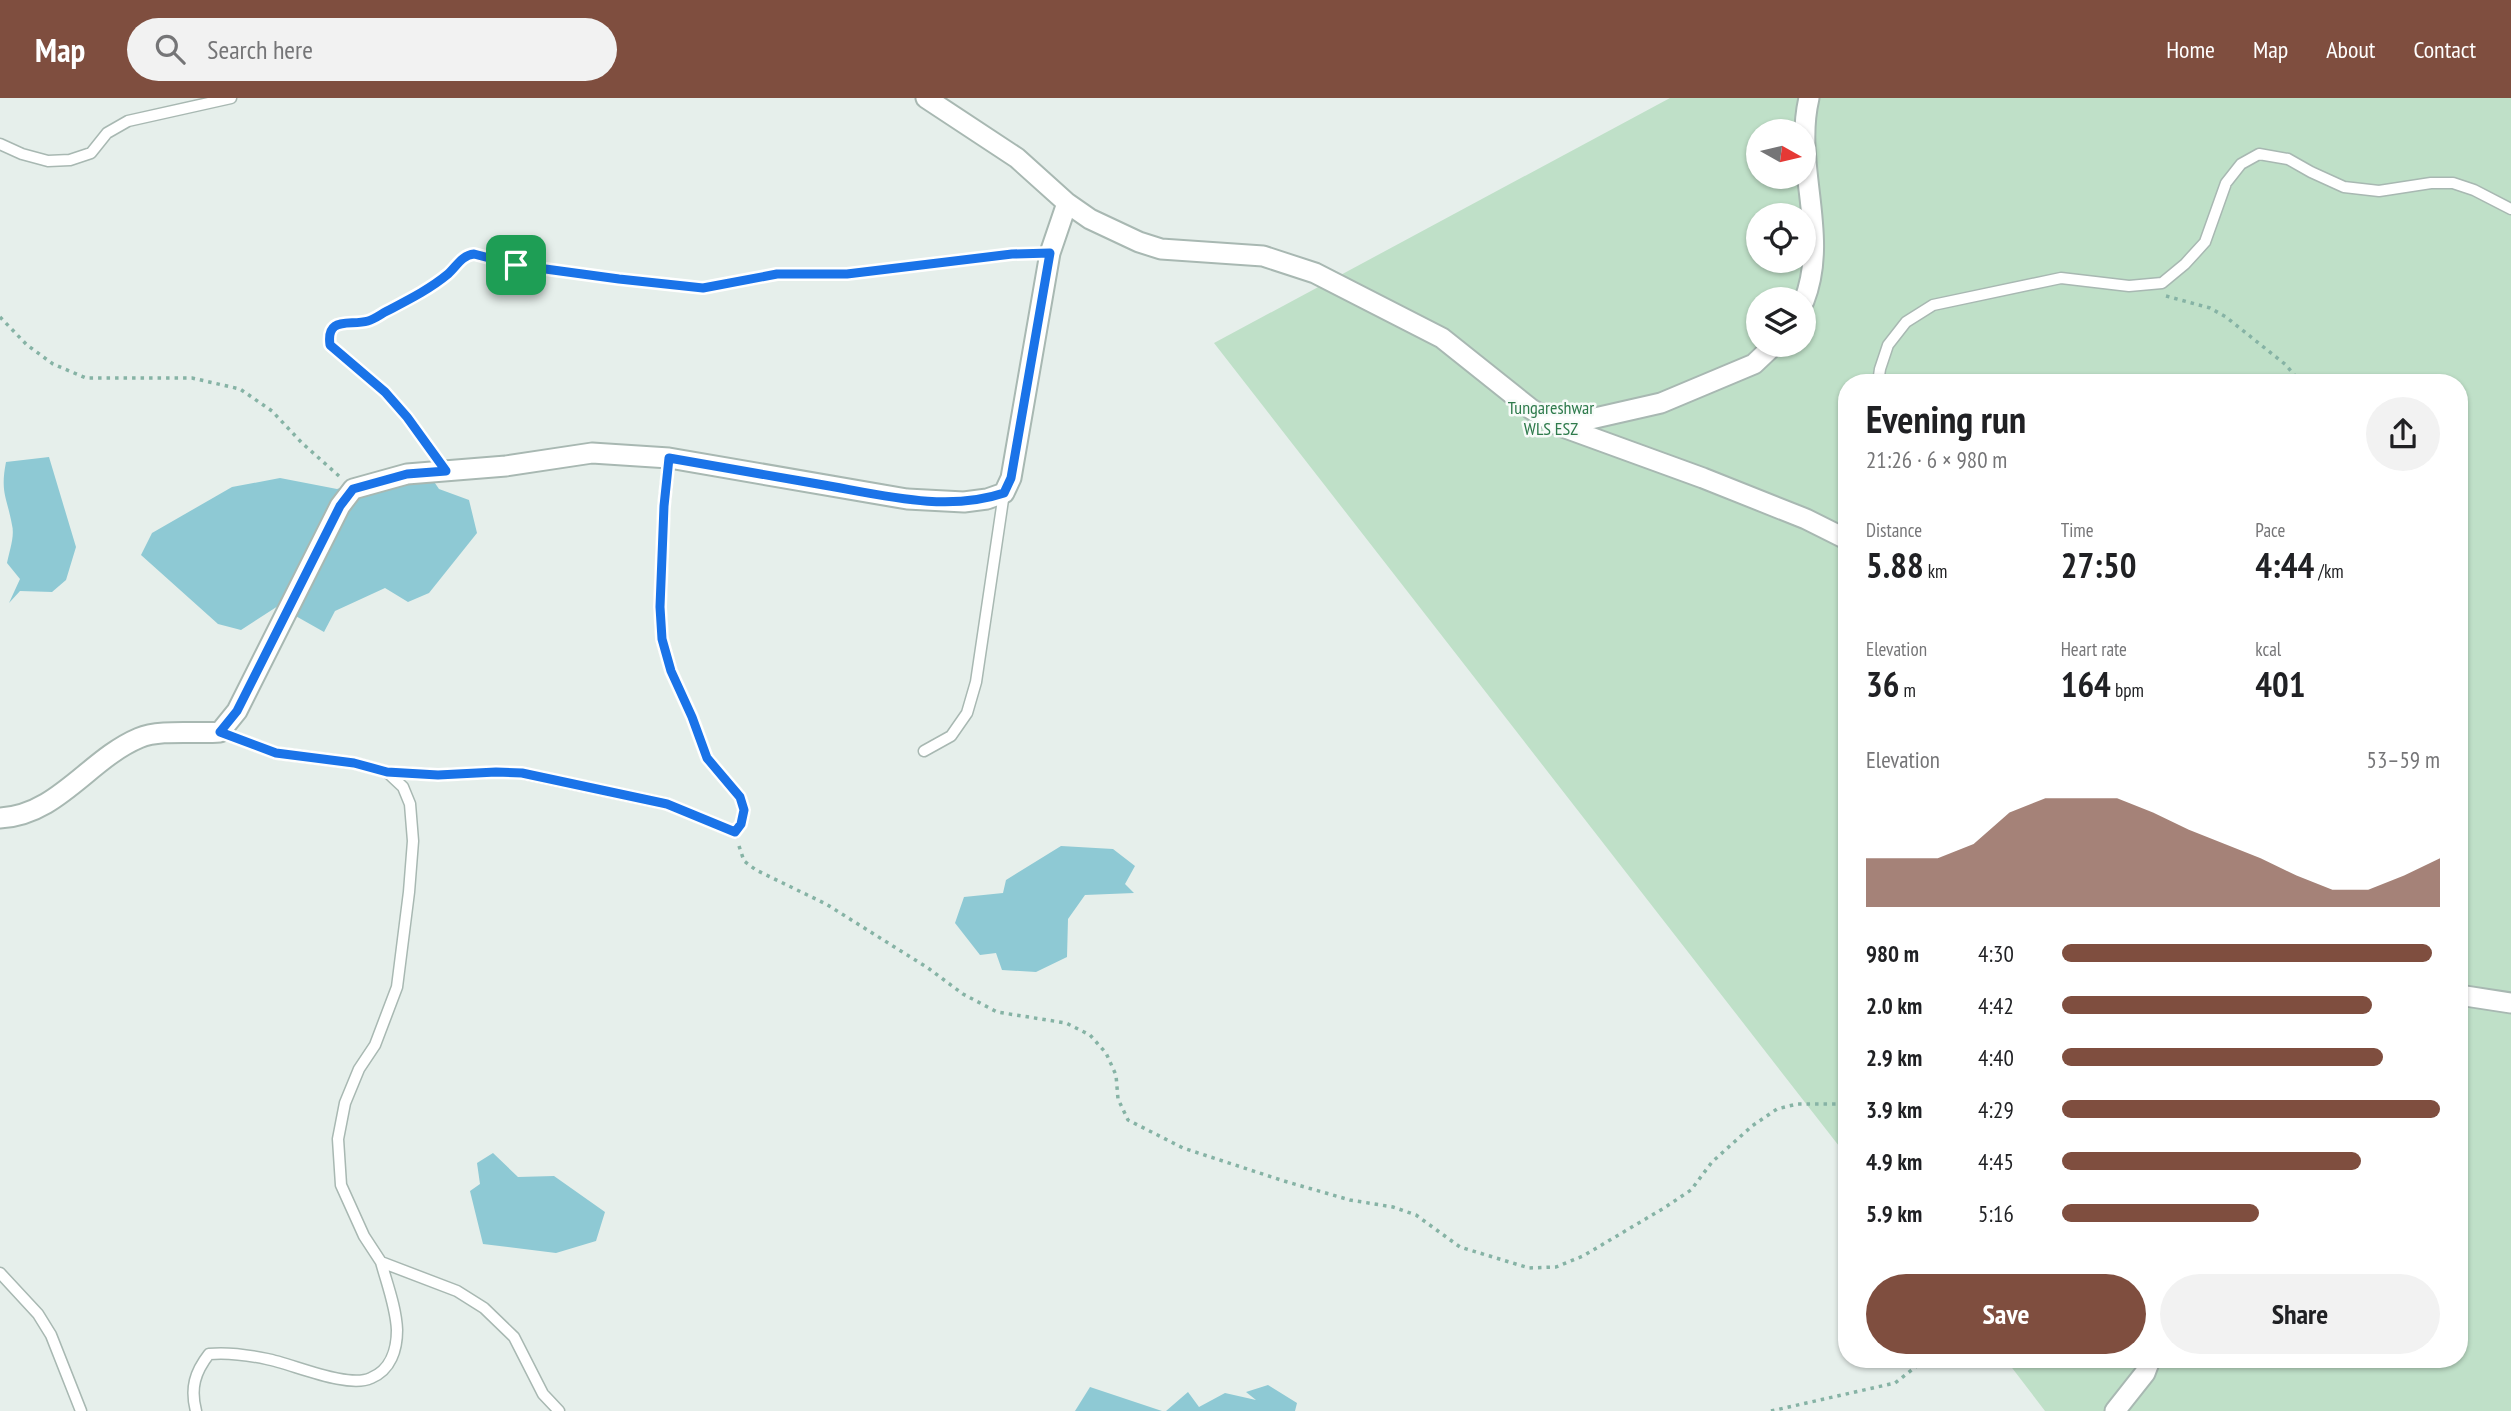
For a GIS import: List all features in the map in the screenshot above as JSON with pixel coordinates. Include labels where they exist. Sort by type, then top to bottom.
[{"type":"street","points":[[926,98],[1017,158],[1067,203],[1090,219],[1139,243],[1161,249],[1263,256],[1315,273],[1442,338],[1531,410],[1560,426],[1716,483],[1806,519],[1838,535]]},
{"type":"street","points":[[1809,98],[1805,155],[1815,243],[1810,287]]},
{"type":"street","points":[[0,818],[41,808],[114,752],[140,737],[161,733],[220,732],[237,711],[340,506],[353,489],[407,474],[506,466],[592,453],[669,458],[907,499],[964,502],[987,499],[1004,493],[1011,478],[1050,253],[1067,203]]},
{"type":"street","points":[[1560,426],[1661,402],[1754,364],[1761,357]]},
{"type":"street","points":[[2468,996],[2511,1003]]},
{"type":"street","points":[[2115,1411],[2147,1368]]},
{"type":"lane","points":[[0,144],[48,162],[70,160],[91,153],[107,133],[128,121],[231,98]]},
{"type":"lane","points":[[1879,374],[1888,345],[1906,322],[1933,305],[2061,278],[2131,286],[2162,283],[2185,264],[2205,242],[2226,183],[2241,163],[2259,154],[2288,159],[2344,187],[2379,191],[2431,183],[2454,183],[2511,209]]},
{"type":"lane","points":[[220,732],[276,753],[354,763],[387,772],[438,775],[522,773],[667,804],[735,832],[741,824],[744,810],[740,797],[707,758],[671,671],[662,639],[660,607],[669,458]]},
{"type":"lane","points":[[924,751],[951,736],[967,713],[976,682],[1004,493]]},
{"type":"lane","points":[[196,1411],[192,1397],[198,1368],[209,1354],[227,1352],[268,1359],[349,1380],[370,1379],[385,1369],[396,1351],[397,1328],[381,1262],[364,1236],[341,1185],[338,1139],[345,1103],[359,1069],[375,1045],[397,987],[413,841],[410,804],[403,787],[387,772]]},
{"type":"lane","points":[[381,1262],[457,1291],[484,1308],[514,1337],[543,1394],[559,1411]]},
{"type":"lane","points":[[0,1273],[38,1314],[51,1335],[80,1411]]},
{"type":"path","points":[[446,471],[407,417],[385,392],[330,345],[329,335],[333,327],[370,320],[422,293],[468,255],[593,276],[703,288],[777,274],[847,274],[1012,254],[1050,253]]},
{"type":"path","points":[[2131,286],[2210,308],[2226,317],[2294,374]]},
{"type":"path","points":[[0,317],[27,345],[53,364],[86,378],[192,378],[240,389],[272,411],[302,443],[353,489]]},
{"type":"path","points":[[735,832],[744,861],[756,870],[826,904],[917,961],[963,994],[997,1012],[1066,1023],[1090,1035],[1106,1053],[1116,1075],[1118,1100],[1128,1120],[1183,1148],[1350,1200],[1393,1207],[1416,1215],[1460,1247],[1520,1266],[1556,1267],[1583,1256],[1664,1208],[1691,1189],[1712,1162],[1752,1126],[1777,1109],[1797,1104],[1838,1104]]},
{"type":"path","points":[[1771,1411],[1895,1383],[1914,1368]]},
{"type":"green space","name":"Tungareshwar WLS ESZ","points":[[1670,98],[2511,98],[2511,1411],[2045,1411],[2012,1368],[2468,1368],[2468,374],[1838,374],[1838,1145],[1214,343]]},
{"type":"water","points":[[49,457],[76,547],[66,580],[52,592],[20,591],[9,603],[20,579],[7,563],[13,529],[4,488],[6,462]]},
{"type":"water","points":[[403,467],[426,470],[439,489],[469,500],[477,533],[429,593],[408,602],[385,588],[335,611],[324,632],[278,606],[241,630],[218,624],[141,555],[152,533],[232,487],[280,478],[337,489]]},
{"type":"water","points":[[1061,846],[1113,849],[1135,866],[1125,884],[1134,893],[1085,895],[1068,919],[1067,957],[1036,972],[1002,970],[996,953],[980,955],[955,923],[964,897],[1003,893],[1006,880]]},
{"type":"water","points":[[493,1153],[518,1177],[554,1176],[605,1212],[596,1241],[556,1253],[483,1244],[470,1191],[480,1184],[477,1163]]},
{"type":"water","points":[[1268,1385],[1297,1403],[1295,1411],[1166,1411],[1188,1392],[1199,1407],[1225,1393],[1256,1400],[1246,1392]]},
{"type":"water","points":[[1090,1387],[1162,1411],[1075,1411]]},
{"type":"route","points":[[1050,253],[1011,478],[1004,493],[987,499],[964,502],[907,499],[669,458],[660,607],[662,639],[671,671],[692,717],[700,745],[707,758],[740,797],[744,810],[741,824],[735,832],[667,804],[522,773],[438,775],[387,772],[354,763],[276,753],[220,732],[237,711],[340,506],[353,489],[407,474],[446,471],[407,417],[385,392],[330,345],[329,335],[333,327],[370,320],[422,293],[468,255],[474,254],[516,265],[703,288],[777,274],[847,274],[1012,254],[1050,253]]}]
